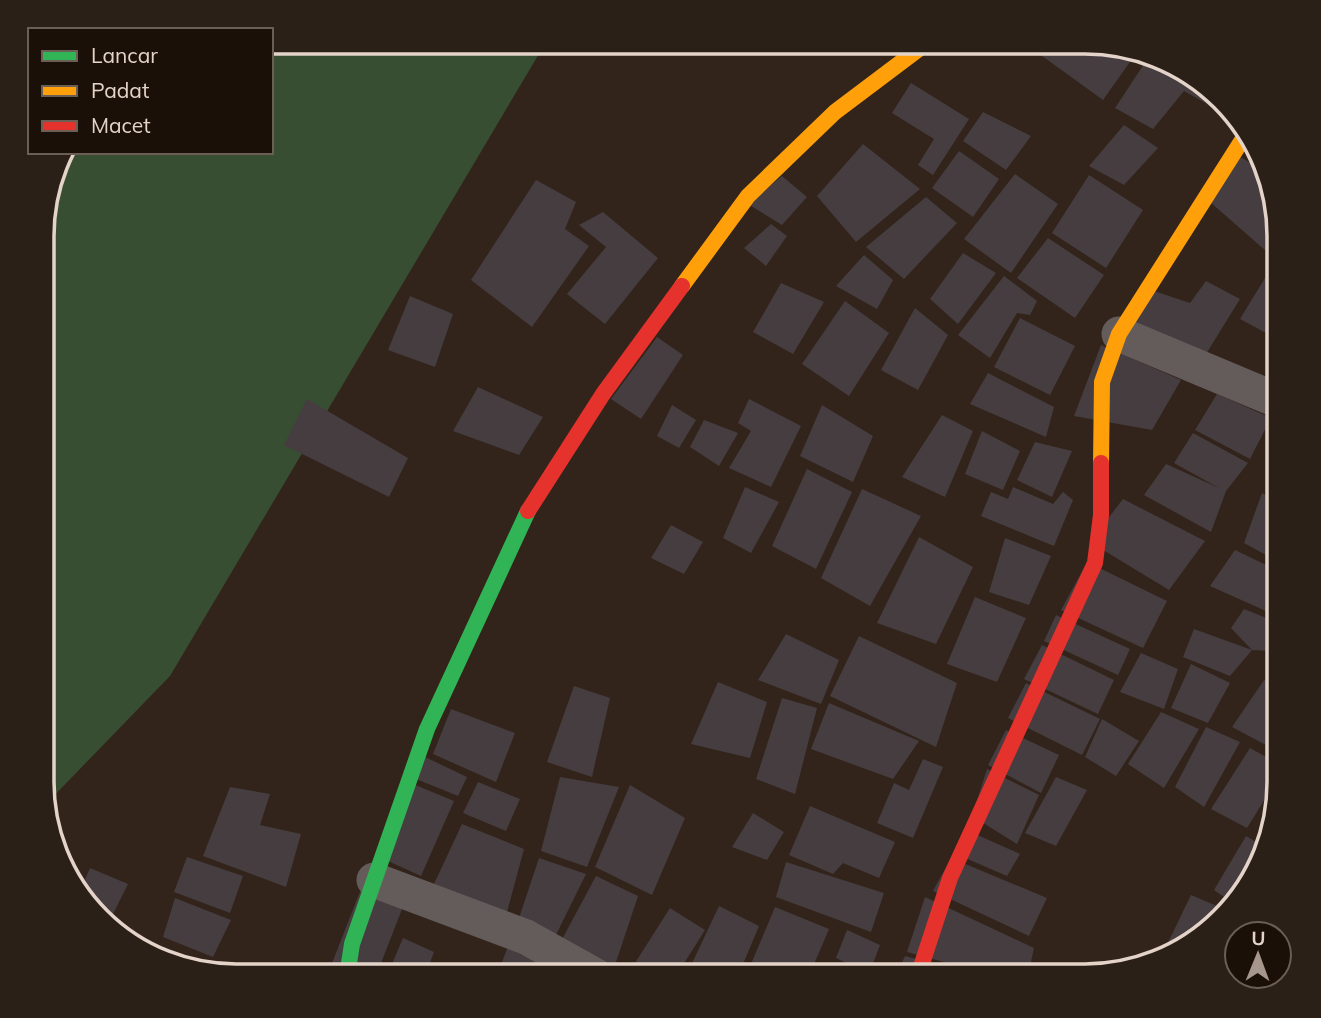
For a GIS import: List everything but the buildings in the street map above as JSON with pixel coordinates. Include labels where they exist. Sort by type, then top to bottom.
[{"type":"street","points":[[348,963],[352,944],[427,729],[532,503],[603,394],[748,196],[835,112],[911,55]]},
{"type":"street","points":[[922,964],[950,878],[1095,563],[1101,515],[1101,383],[1119,334],[1240,143]]},
{"type":"street","points":[[1119,334],[1267,396]]},
{"type":"street","points":[[374,880],[526,937],[573,963]]},
{"type":"green space","points":[[273,54],[539,54],[170,676],[55,795],[54,236],[60,189],[74,154],[273,154]]},
{"type":"traffic: fast","points":[[349,963],[352,944],[427,729],[528,511]]},
{"type":"traffic: slow","points":[[682,286],[748,196],[835,112],[911,55]]},
{"type":"traffic: slow","points":[[1101,463],[1102,382],[1119,334],[1240,143]]},
{"type":"traffic: jam","points":[[528,511],[603,394],[682,286]]},
{"type":"traffic: jam","points":[[922,964],[950,878],[1095,563],[1101,515],[1101,463]]}]
